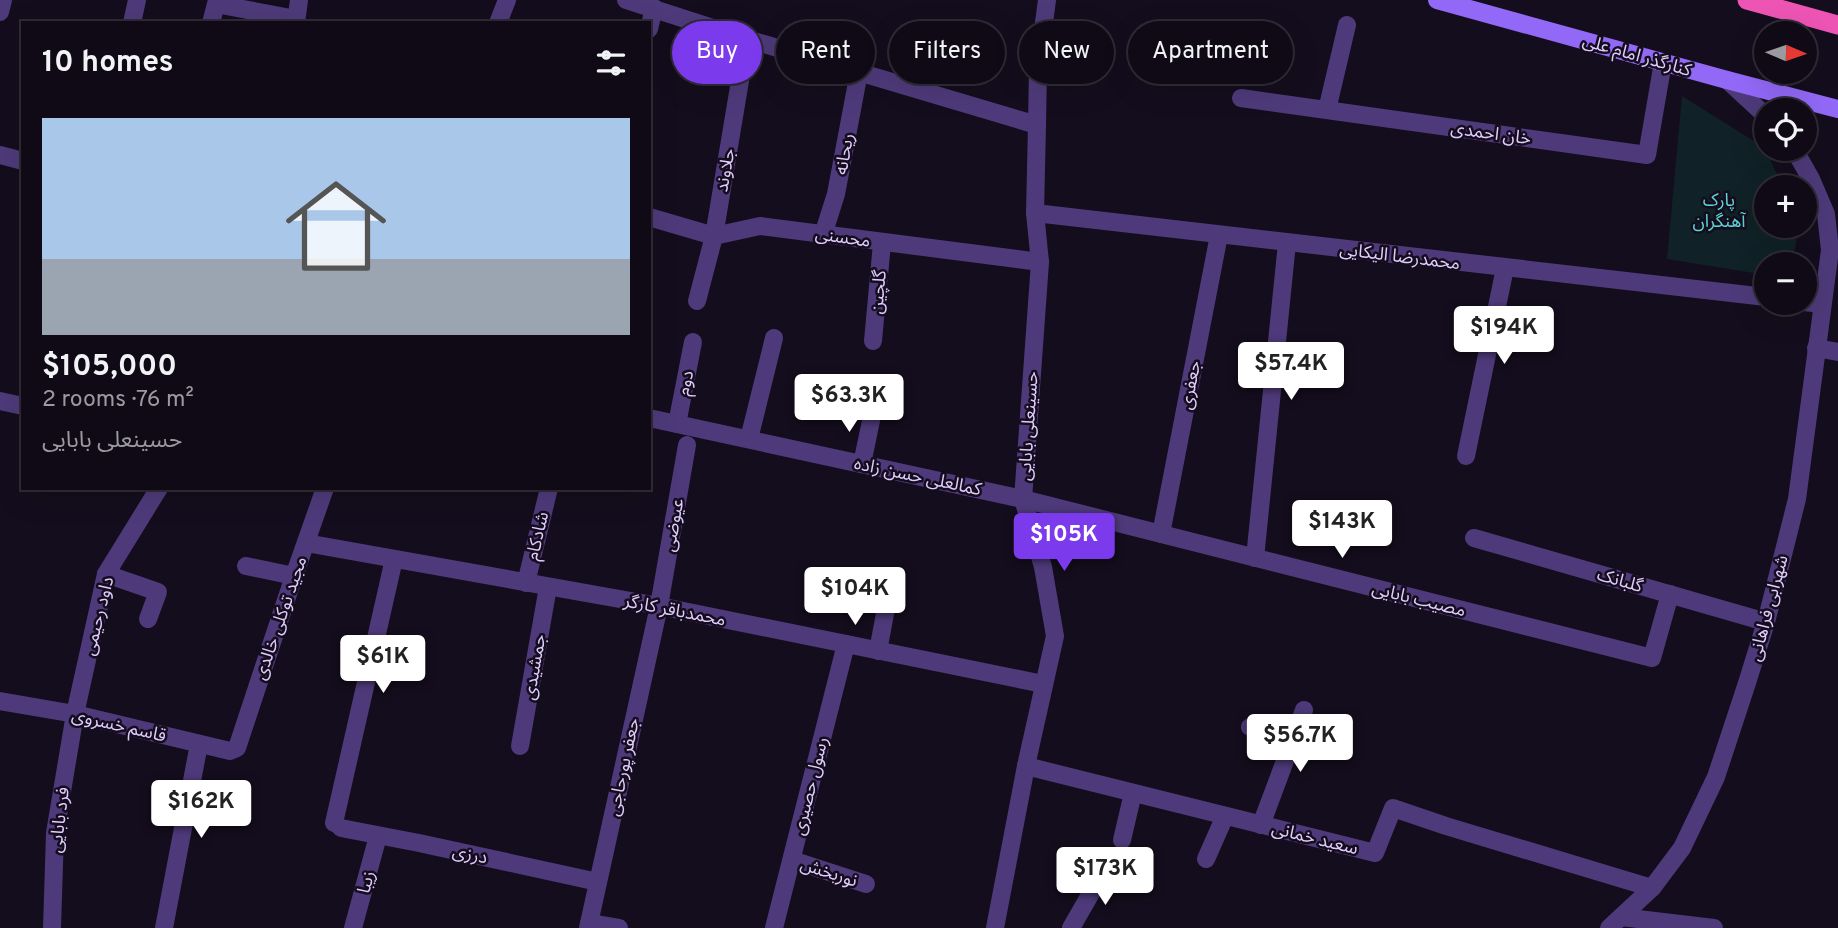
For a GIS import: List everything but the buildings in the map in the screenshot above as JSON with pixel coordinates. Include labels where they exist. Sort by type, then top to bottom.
[{"type":"highway","points":[[1747,0],[1838,26]]},
{"type":"main road","name":"کنارگذر امام علی","points":[[1437,0],[1838,109]]},
{"type":"street","points":[[0,12],[3,0]]},
{"type":"street","points":[[132,21],[137,0]]},
{"type":"street","points":[[212,21],[216,5],[296,21],[299,0]]},
{"type":"street","points":[[499,21],[507,0]]},
{"type":"street","points":[[626,0],[694,21]]},
{"type":"street","name":"حسینعلی بابایی","points":[[995,928],[1026,766],[1055,636],[1043,567],[1023,499],[1040,262],[1035,213],[1038,68],[1047,0]]},
{"type":"street","points":[[651,21],[654,8]]},
{"type":"street","points":[[1327,110],[1347,25]]},
{"type":"street","name":"خان احمدی","points":[[1241,98],[1647,155],[1663,62]]},
{"type":"street","points":[[875,77],[1037,125]]},
{"type":"street","points":[[1727,80],[1754,105]]},
{"type":"street","name":"جلاوند","points":[[697,300],[713,236],[739,84]]},
{"type":"street","name":"ریحانه","points":[[823,235],[836,194],[857,84]]},
{"type":"street","points":[[0,155],[21,160]]},
{"type":"street","name":"شهرابی فراهانی","points":[[1801,161],[1826,214],[1834,244],[1817,292]]},
{"type":"street","name":"محمدرضا الیکایی","points":[[1035,213],[1754,296]]},
{"type":"street","name":"محسنی","points":[[651,218],[713,236],[760,226],[1040,262]]},
{"type":"street","name":"جعفری","points":[[1161,534],[1219,235]]},
{"type":"street","name":"گلچین","points":[[873,341],[882,243]]},
{"type":"street","points":[[1255,558],[1287,243]]},
{"type":"street","points":[[1466,456],[1505,268]]},
{"type":"street","name":"شهرابی فراهانی","points":[[1615,922],[1652,888],[1682,848],[1716,776],[1766,622],[1797,499],[1816,348],[1814,315]]},
{"type":"street","points":[[749,439],[774,338]]},
{"type":"street","name":"دوم","points":[[677,424],[694,342]]},
{"type":"street","points":[[1816,348],[1838,352]]},
{"type":"street","points":[[0,401],[21,406]]},
{"type":"street","points":[[862,464],[873,411]]},
{"type":"street","name":"کمالعلی حسن زاده","points":[[651,418],[1023,499]]},
{"type":"street","name":"عیوضی","points":[[659,606],[687,444]]},
{"type":"street","name":"داود رحیمی","points":[[75,714],[106,574],[158,490]]},
{"type":"street","name":"مجید توکلی خالدی","points":[[237,748],[324,490]]},
{"type":"street","name":"شادکام","points":[[526,583],[549,490]]},
{"type":"street","name":"مصیب بابایی","points":[[1023,499],[1652,658],[1670,594]]},
{"type":"street","name":"گلبانک","points":[[1474,538],[1766,622]]},
{"type":"street","name":"محمدباقر کارگر","points":[[306,543],[659,606],[1043,684]]},
{"type":"street","name":"درزی","points":[[394,559],[337,826],[598,882]]},
{"type":"street","points":[[246,566],[294,576]]},
{"type":"street","points":[[106,574],[158,592],[148,619]]},
{"type":"street","name":"جمشیدی","points":[[520,746],[548,587]]},
{"type":"street","points":[[878,651],[890,587]]},
{"type":"street","name":"جعفر پورحاجی","points":[[589,925],[659,606]]},
{"type":"street","name":"رسول حصیری","points":[[774,928],[846,645]]},
{"type":"street","name":"قاسم خسروی","points":[[0,701],[75,714],[230,751],[237,748]]},
{"type":"street","points":[[1261,825],[1304,710]]},
{"type":"street","name":"فرد بابایی","points":[[52,928],[55,833],[75,714]]},
{"type":"street","points":[[1250,727],[1293,739]]},
{"type":"street","points":[[164,928],[199,744]]},
{"type":"street","name":"سعید خمانی","points":[[1026,766],[1376,853],[1393,808],[1652,888]]},
{"type":"street","points":[[1122,840],[1133,793]]},
{"type":"street","points":[[1206,859],[1225,816]]},
{"type":"street","name":"زیبا","points":[[354,928],[378,836]]},
{"type":"street","name":"نوربخش","points":[[792,860],[866,884]]},
{"type":"street","points":[[1071,928],[1106,867]]},
{"type":"street","points":[[1615,922],[1711,928]]},
{"type":"street","points":[[589,925],[619,928]]},
{"type":"green space","name":"پارک آهنگران","points":[[1682,96],[1754,141],[1754,161],[1771,161],[1777,175],[1754,175],[1754,238],[1797,238],[1794,252],[1754,252],[1754,273],[1667,259]]}]
